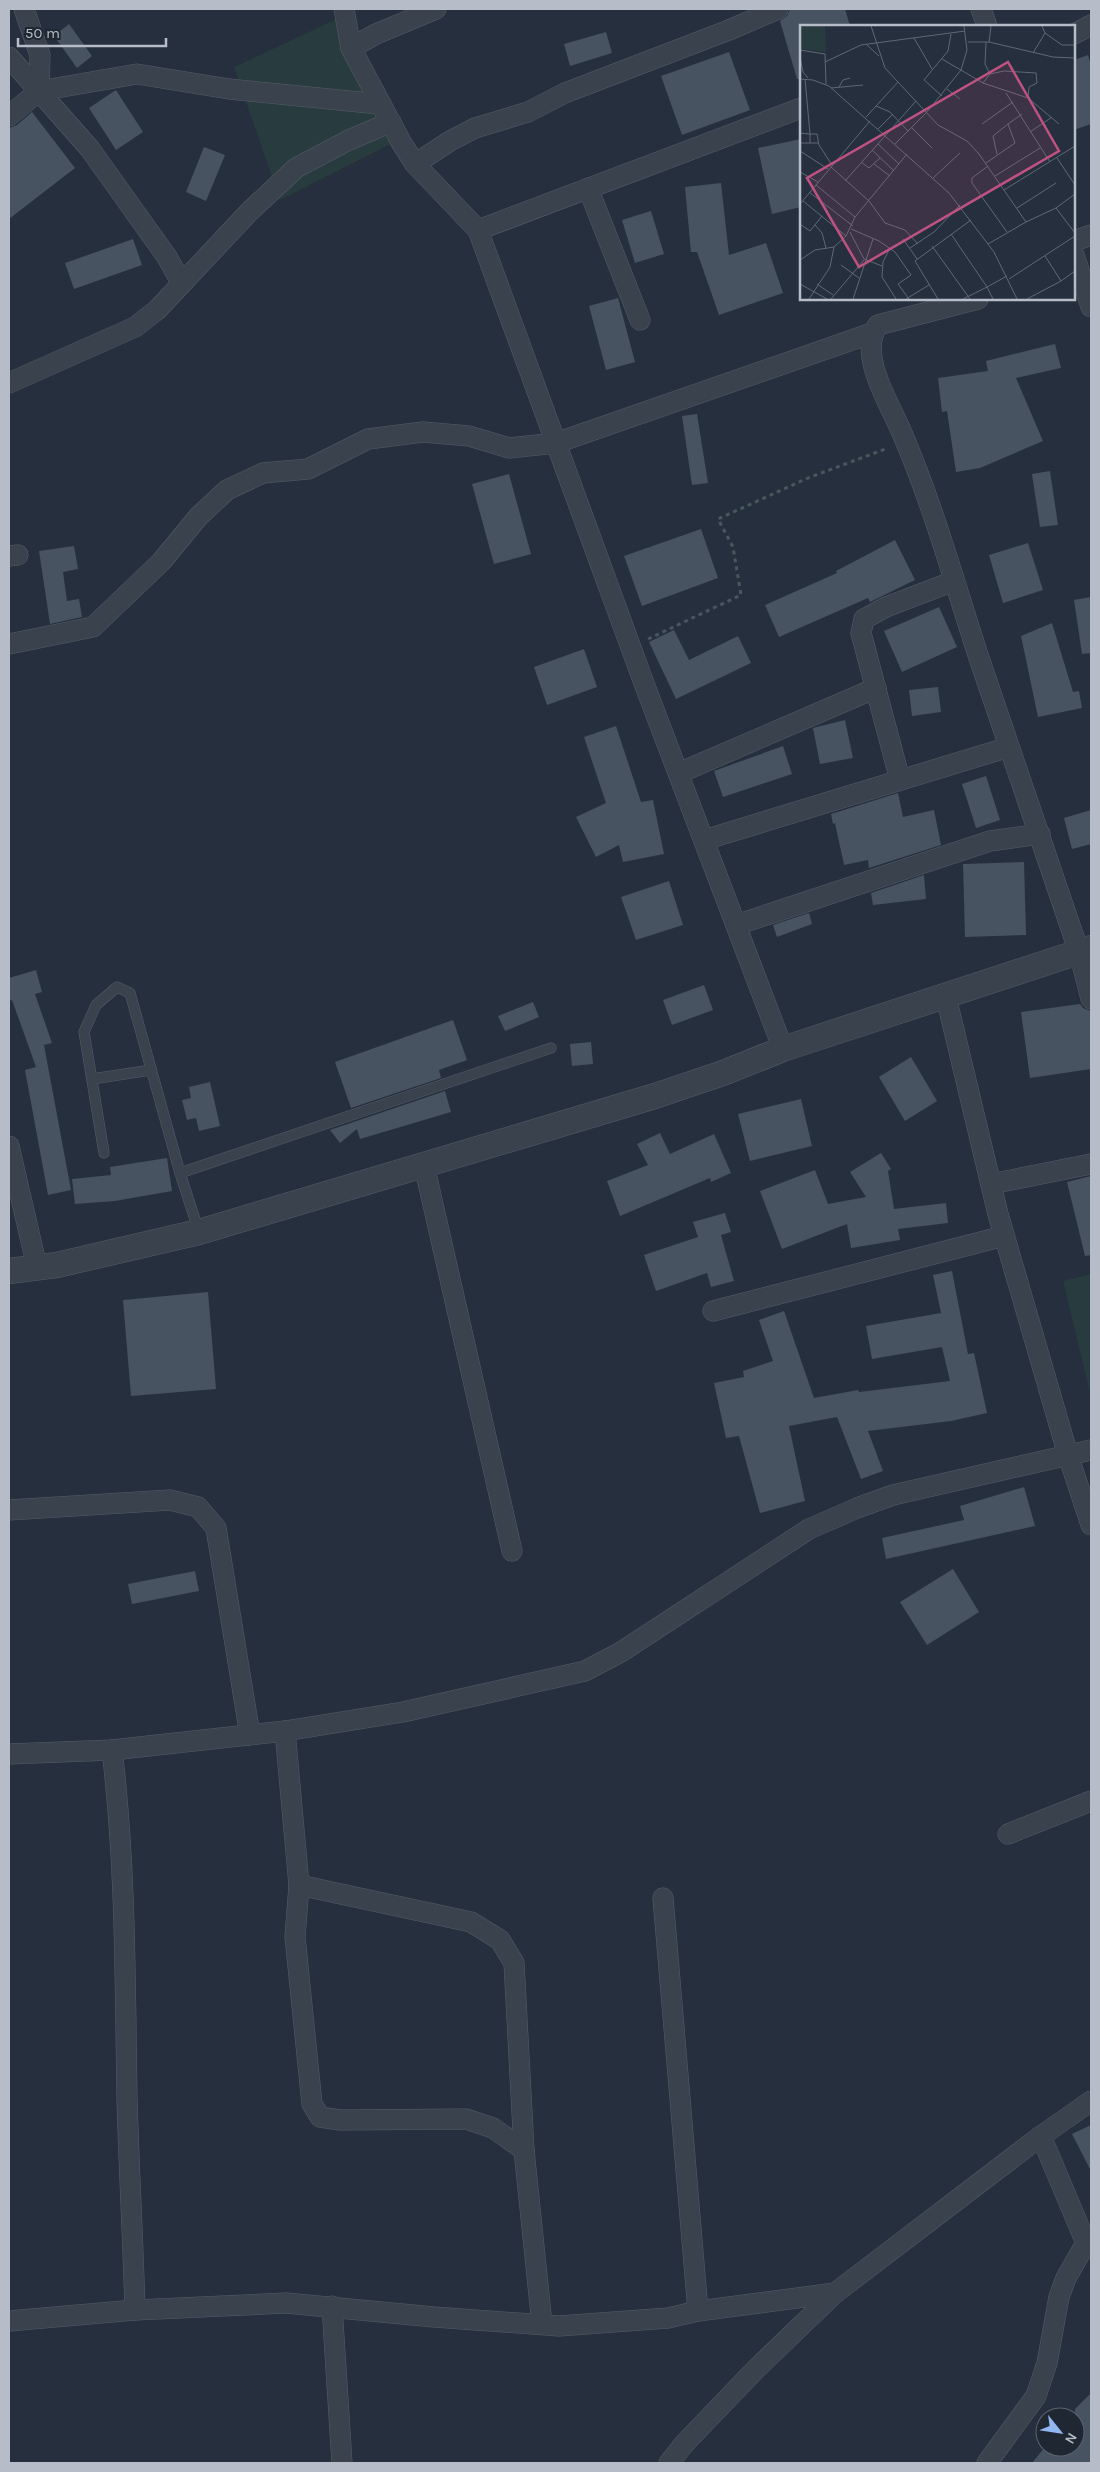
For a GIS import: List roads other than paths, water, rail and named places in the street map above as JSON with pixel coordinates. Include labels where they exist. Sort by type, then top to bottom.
[{"type":"street","points":[[24,9],[40,54],[39,92]]},
{"type":"street","points":[[344,9],[352,48],[379,104],[415,164],[478,230],[631,647],[783,1049]]},
{"type":"street","points":[[352,48],[376,34],[436,9]]},
{"type":"street","points":[[415,164],[450,141],[475,128],[528,112],[565,93],[729,30],[778,9]]},
{"type":"street","points":[[981,9],[987,25]]},
{"type":"street","points":[[1075,33],[1091,25]]},
{"type":"street","points":[[9,57],[90,149],[167,257],[181,282]]},
{"type":"street","points":[[9,116],[39,92],[137,74],[229,89],[379,104]]},
{"type":"street","points":[[478,230],[800,108]]},
{"type":"street","points":[[9,383],[135,326],[157,310],[250,210],[296,168],[347,141],[391,122]]},
{"type":"street","points":[[588,188],[640,320]]},
{"type":"street","points":[[1075,241],[1091,235]]},
{"type":"street","points":[[1076,268],[1090,300]]},
{"type":"street","points":[[974,300],[887,321],[878,325],[872,333],[870,346],[872,363],[906,441],[1009,747],[1085,950],[1091,999]]},
{"type":"street","points":[[9,644],[92,627],[161,562],[199,516],[227,490],[263,473],[308,469],[368,439],[423,432],[469,436],[509,448],[556,444],[872,333]]},
{"type":"street","points":[[900,780],[861,633],[864,619],[886,607],[954,581]]},
{"type":"street","points":[[679,773],[876,688]]},
{"type":"street","points":[[704,840],[1009,747]]},
{"type":"street","points":[[736,924],[990,841],[1040,834]]},
{"type":"street","points":[[9,1271],[57,1265],[199,1232],[424,1165],[655,1096],[723,1073],[783,1049],[1085,950]]},
{"type":"street","points":[[946,997],[1004,1236],[1068,1455],[1091,1526]]},
{"type":"street","points":[[9,1146],[37,1267]]},
{"type":"street","points":[[991,1184],[1091,1164]]},
{"type":"street","points":[[424,1165],[512,1551]]},
{"type":"street","points":[[713,1311],[1004,1236]]},
{"type":"street","points":[[9,1754],[112,1750],[285,1731],[403,1712],[585,1671],[621,1652],[809,1529],[857,1508],[893,1496],[1091,1450]]},
{"type":"street","points":[[9,1510],[170,1500],[198,1507],[216,1528],[250,1735]]},
{"type":"street","points":[[285,1731],[299,1885],[294,1937],[312,2104],[320,2117],[340,2120],[466,2119],[493,2128],[524,2150]]},
{"type":"street","points":[[112,1750],[119,1805],[125,1924],[127,2099],[135,2310]]},
{"type":"street","points":[[1008,1834],[1091,1801]]},
{"type":"street","points":[[299,1885],[471,1922],[500,1940],[514,1963],[524,2150],[542,2324]]},
{"type":"street","points":[[663,1898],[698,2311]]},
{"type":"street","points":[[669,2463],[684,2444],[755,2370],[835,2293],[1041,2136],[1091,2101]]},
{"type":"street","points":[[987,2463],[1036,2396],[1047,2363],[1059,2297],[1066,2278],[1088,2243],[1041,2136]]},
{"type":"street","points":[[9,2322],[135,2310],[286,2303],[434,2317],[559,2326],[668,2318],[698,2311],[835,2293]]},
{"type":"street","points":[[332,2306],[342,2463]]},
{"type":"lane","points":[[104,1153],[84,1032],[96,1005],[117,987],[130,993],[180,1173],[199,1232]]},
{"type":"lane","points":[[180,1173],[551,1048]]},
{"type":"lane","points":[[92,1079],[151,1070]]}]
